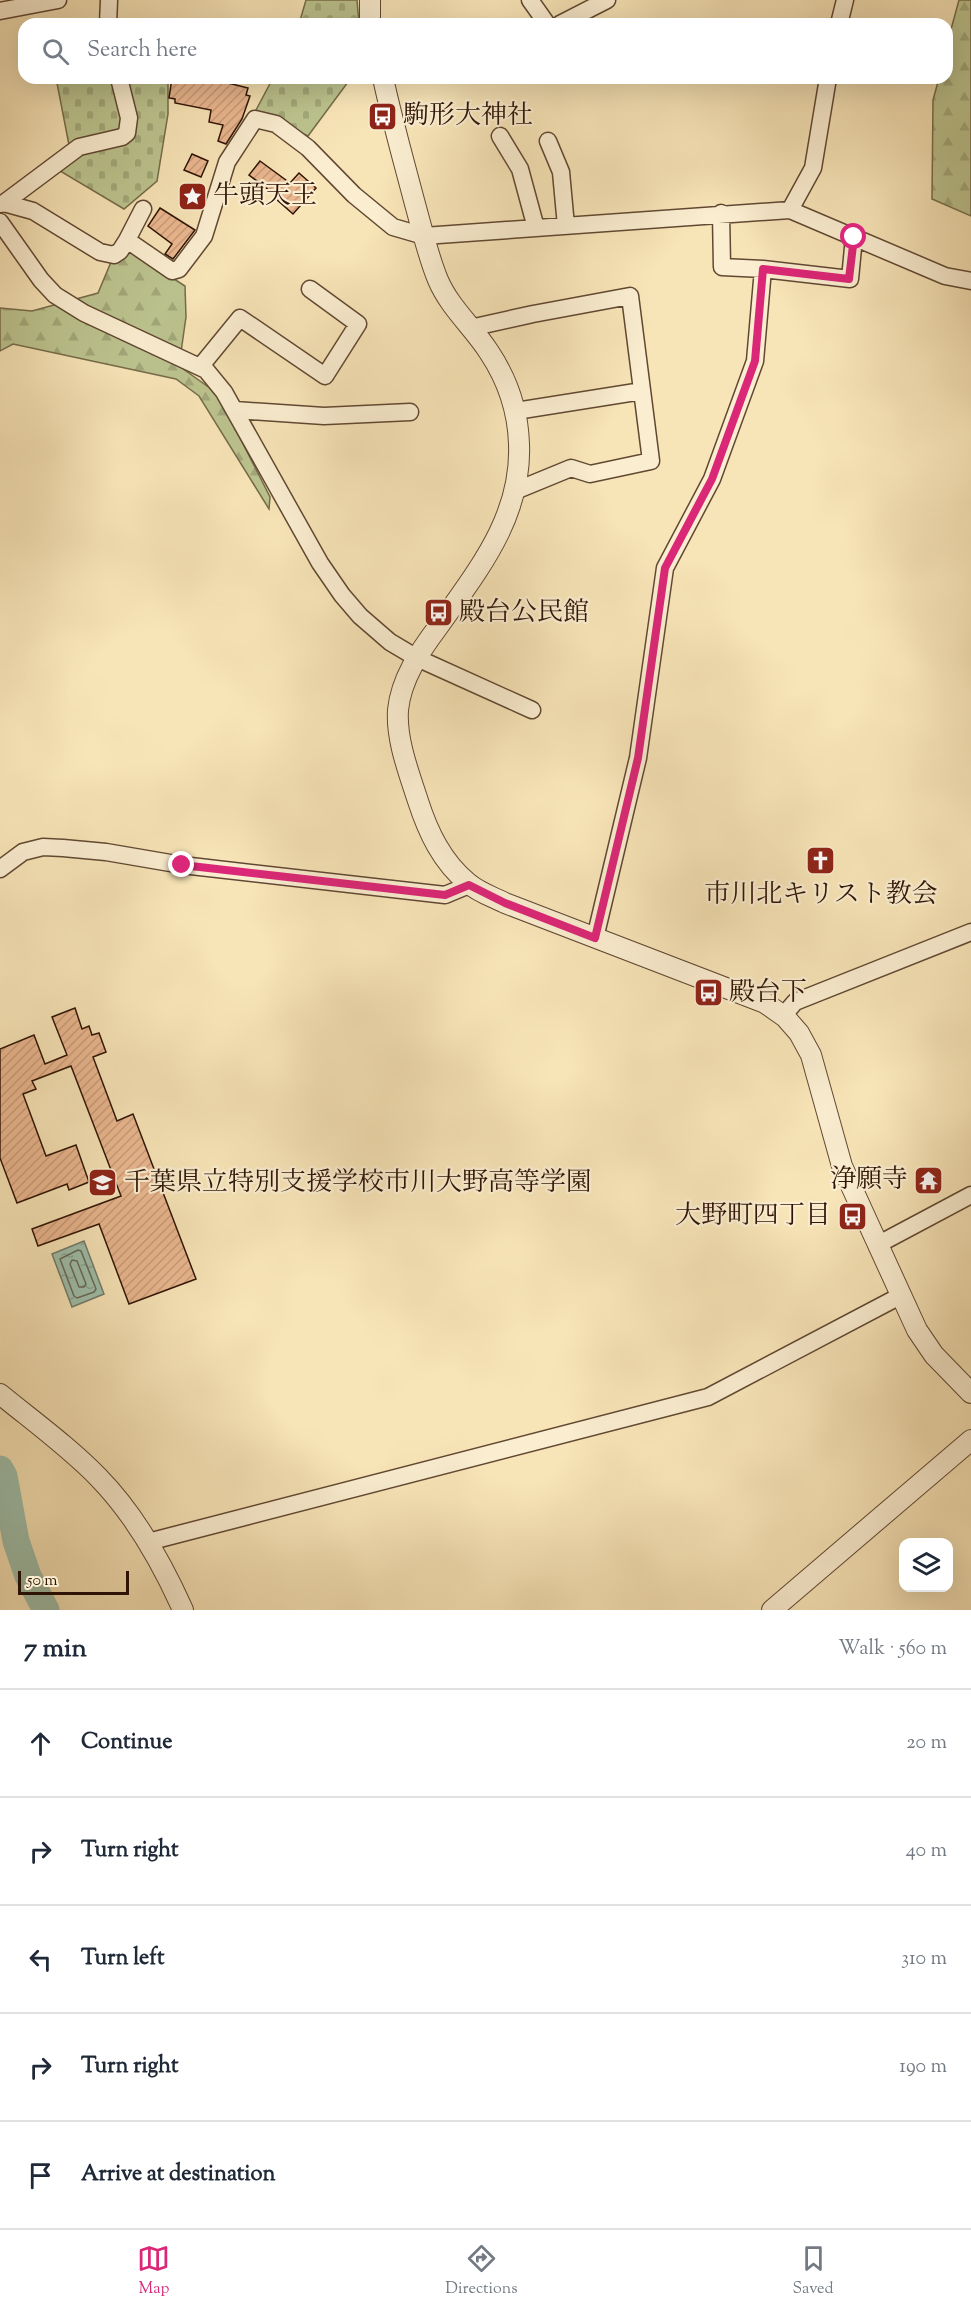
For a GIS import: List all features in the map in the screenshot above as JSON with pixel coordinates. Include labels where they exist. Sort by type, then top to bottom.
[{"type":"street","points":[[0,11],[58,0]]},
{"type":"street","points":[[108,18],[109,0]]},
{"type":"street","points":[[370,0],[370,18]]},
{"type":"street","points":[[530,0],[543,18]]},
{"type":"street","points":[[572,18],[607,0]]},
{"type":"street","points":[[840,18],[845,0]]},
{"type":"street","points":[[2,204],[80,147],[122,137],[127,133],[129,118],[120,84]]},
{"type":"street","points":[[384,84],[438,281],[454,308],[489,352],[506,382],[516,411],[519,445],[516,492],[504,526],[480,568],[417,658],[404,684],[398,711],[401,743],[426,825],[447,863],[469,885],[505,903],[765,1004],[783,1016],[799,1033],[811,1055],[842,1166],[900,1296],[933,1355],[971,1393]]},
{"type":"street","points":[[790,210],[813,168],[827,84]]},
{"type":"street","points":[[127,240],[172,271],[179,269],[204,236],[227,162],[255,119],[276,124],[308,148],[354,195],[393,227],[424,236],[721,213],[790,210],[945,276],[971,281]]},
{"type":"street","points":[[500,136],[520,169],[536,228]]},
{"type":"street","points":[[548,141],[561,172],[566,226]]},
{"type":"street","points":[[2,204],[33,211],[100,252],[114,255],[120,251],[127,240],[143,209]]},
{"type":"street","points":[[721,213],[722,267],[763,269],[849,279],[854,237]]},
{"type":"street","points":[[0,222],[41,280],[56,296],[84,313],[206,370],[235,410],[320,563],[342,596],[360,616],[390,642],[417,658],[532,710]]},
{"type":"street","points":[[595,938],[638,758],[665,568],[712,479],[755,361],[763,269]]},
{"type":"street","points":[[200,367],[240,318],[325,376],[358,324],[310,289]]},
{"type":"street","points":[[470,328],[630,296],[651,461],[590,474],[571,468],[516,492]]},
{"type":"street","points":[[516,411],[642,391]]},
{"type":"street","points":[[235,410],[324,416],[410,412]]},
{"type":"street","points":[[0,869],[23,852],[43,847],[106,852],[182,865],[445,895],[469,885]]},
{"type":"street","points":[[783,1016],[795,1002],[971,932]]},
{"type":"street","points":[[877,1245],[971,1195]]},
{"type":"street","points":[[148,1542],[708,1397],[900,1296]]},
{"type":"street","points":[[0,1394],[100,1479],[148,1542],[183,1610]]},
{"type":"street","points":[[772,1610],[971,1440]]},
{"type":"green space","points":[[306,0],[357,0],[358,18],[301,18]]},
{"type":"green space","points":[[959,0],[971,0],[971,216],[932,199],[933,100],[937,84],[953,84],[953,22]]},
{"type":"green space","points":[[57,84],[168,84],[168,114],[157,181],[124,209],[45,162],[69,145]]},
{"type":"green space","points":[[270,84],[347,84],[308,136],[255,112]]},
{"type":"green space","points":[[132,252],[185,286],[186,317],[179,366],[214,391],[270,497],[269,509],[199,396],[176,379],[13,344],[0,351],[0,308],[32,311],[98,293],[114,255]]},
{"type":"water","points":[[84,1241],[104,1294],[72,1307],[52,1254]]},
{"type":"building","points":[[171,84],[232,84],[248,88],[246,95],[250,96],[242,119],[226,144],[218,141],[223,125],[209,122],[211,110],[175,103],[175,99],[169,98]]},
{"type":"building","points":[[192,154],[208,161],[201,177],[184,170]]},
{"type":"building","points":[[260,161],[290,183],[299,173],[316,188],[293,214],[276,199],[278,197],[249,175]]},
{"type":"building","points":[[160,208],[195,230],[173,259],[165,254],[172,244],[148,226]]},
{"type":"building","points":[[75,1008],[82,1029],[89,1026],[92,1035],[99,1033],[106,1052],[93,1057],[117,1121],[133,1114],[196,1279],[129,1304],[99,1224],[38,1246],[32,1229],[121,1196],[71,1066],[32,1081],[36,1089],[23,1094],[46,1156],[76,1145],[89,1182],[69,1190],[67,1184],[17,1203],[0,1158],[0,1049],[34,1035],[45,1064],[67,1055],[52,1017]]},
{"type":"waterway","points":[[0,1469],[4,1476],[16,1541],[28,1576],[46,1610]]},
{"type":"place","name":"駒形大神社","points":[[382,116]]},
{"type":"place","name":"牛頭天王","points":[[192,196]]},
{"type":"place","name":"殿台公民館","points":[[438,613]]},
{"type":"place","name":"市川北キリスト教会","points":[[821,861]]},
{"type":"place","name":"殿台下","points":[[708,993]]},
{"type":"place","name":"浄願寺","points":[[929,1180]]},
{"type":"place","name":"千葉県立特別支援学校市川大野高等学園","points":[[103,1183]]},
{"type":"place","name":"大野町四丁目","points":[[852,1216]]},
{"type":"route","points":[[182,865],[445,895],[469,885],[505,903],[595,938],[638,758],[665,568],[712,479],[755,361],[763,269],[849,279],[854,237]]}]
